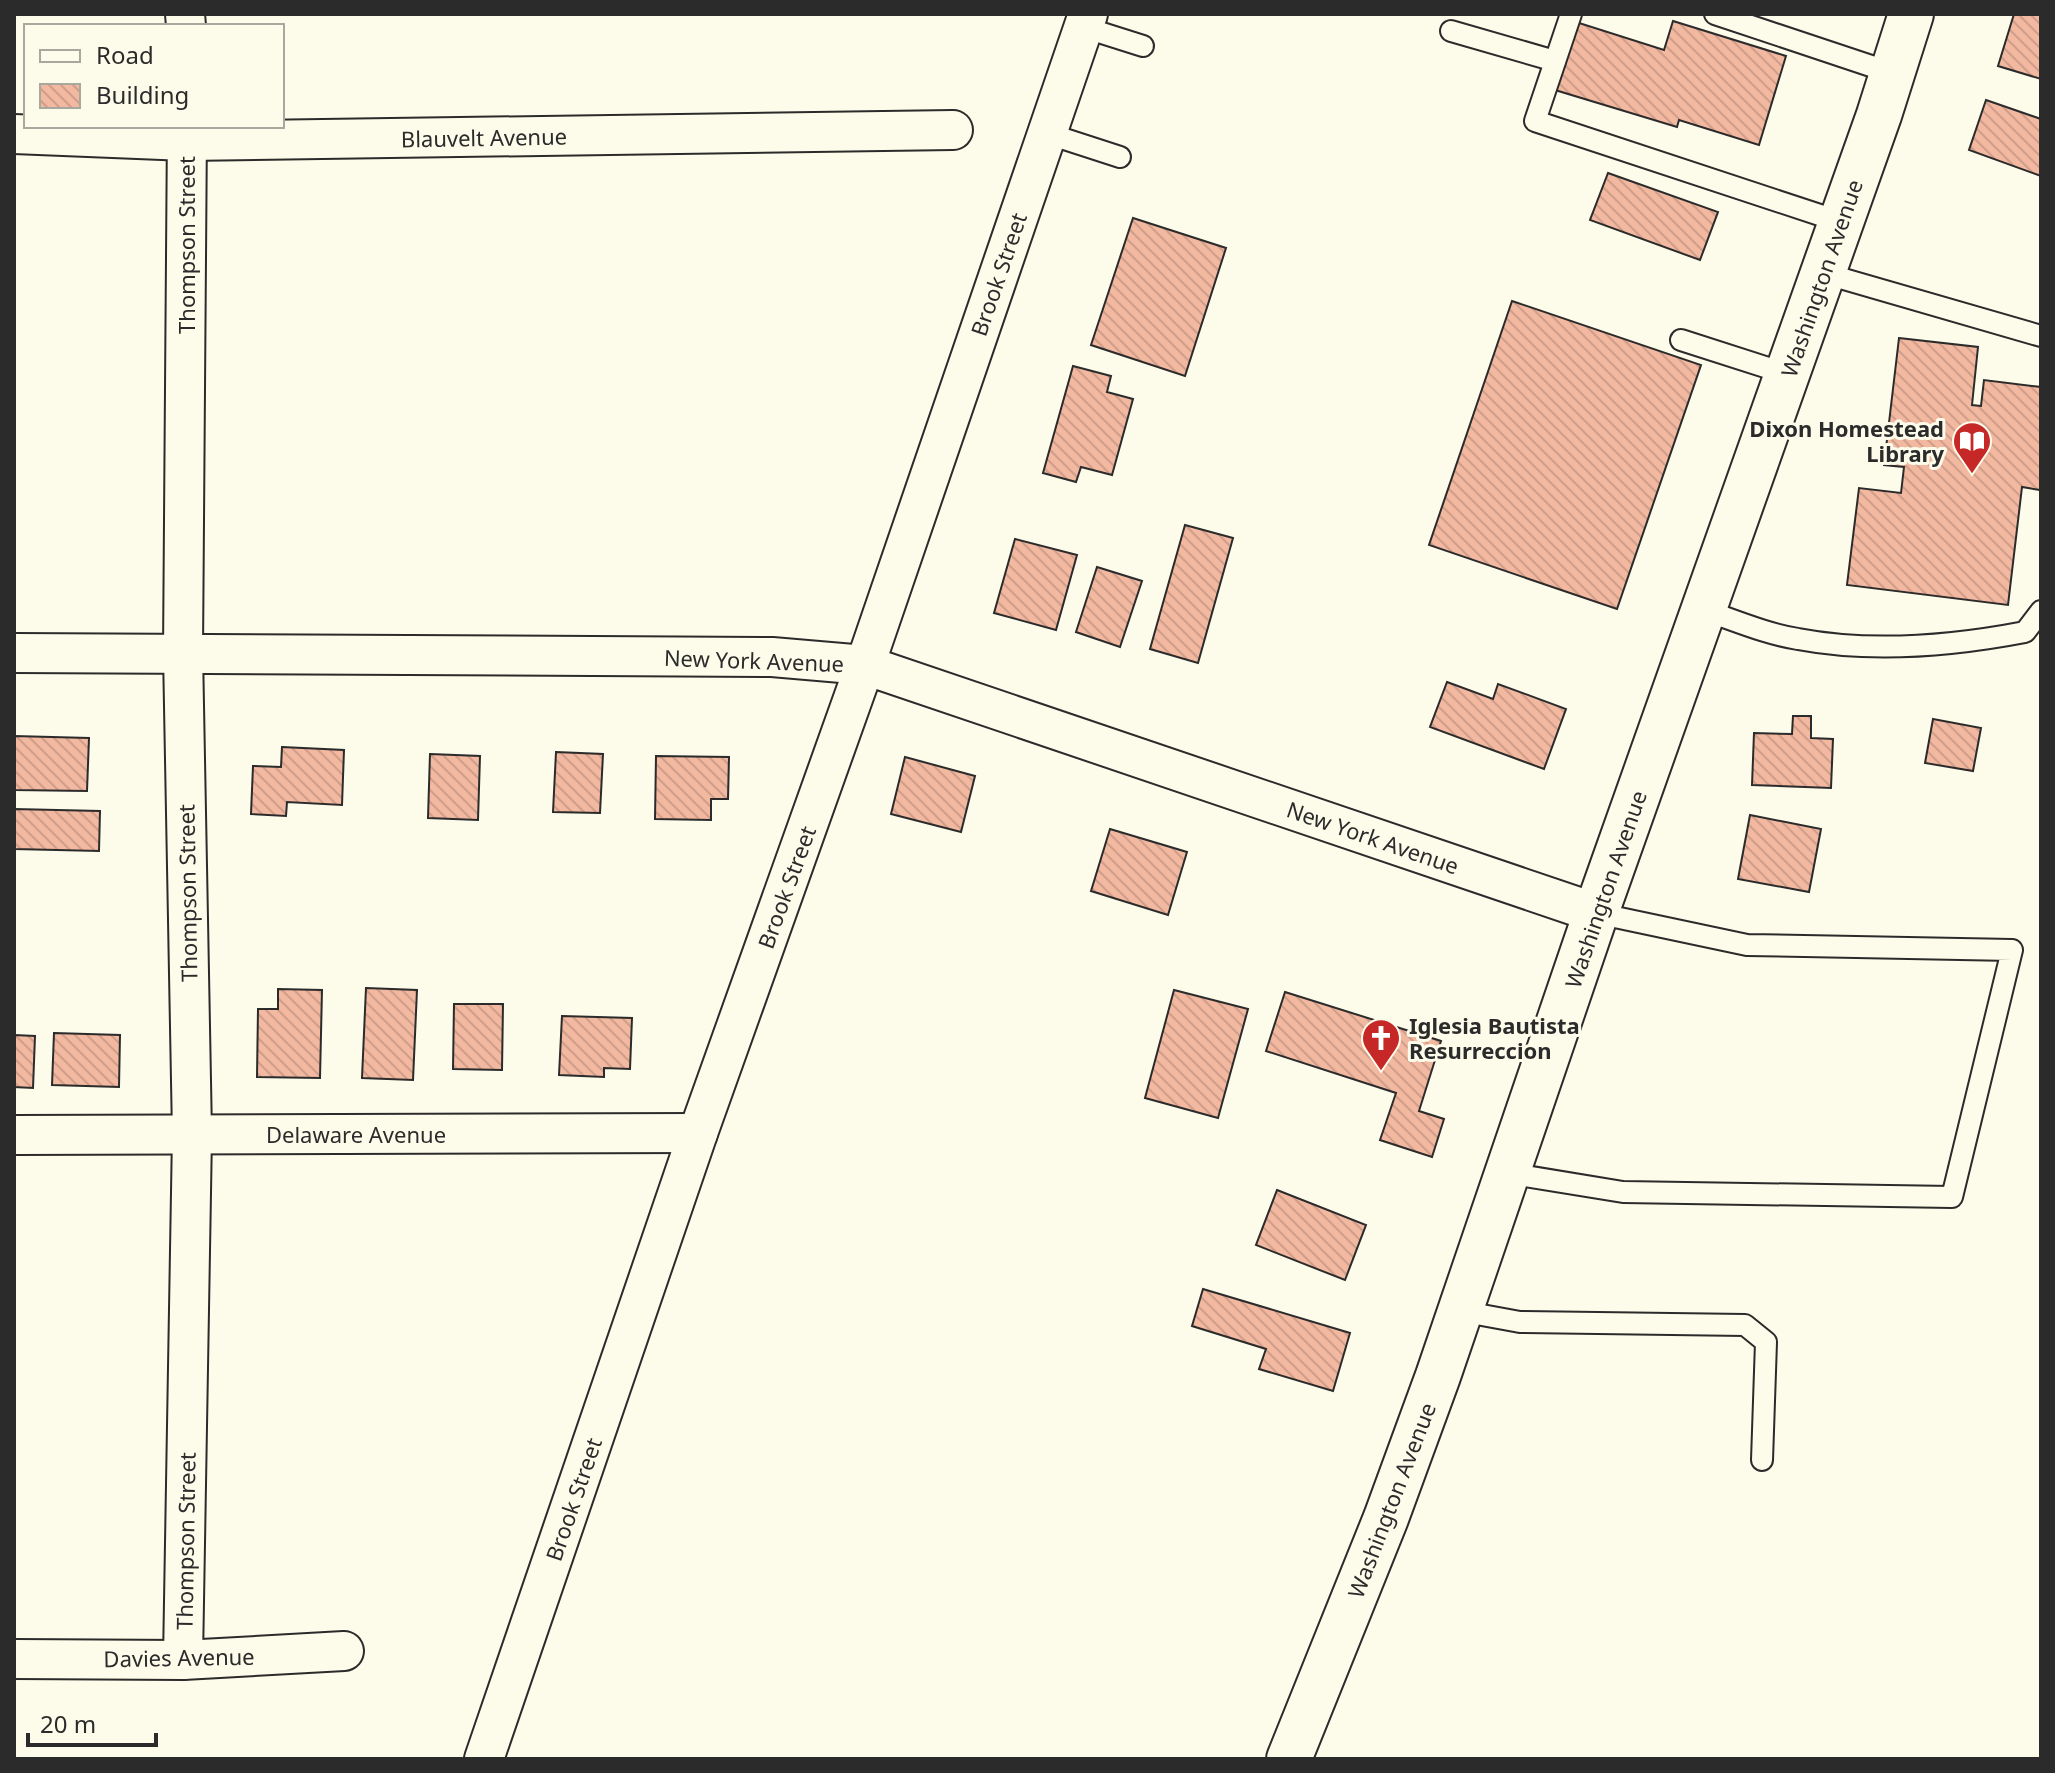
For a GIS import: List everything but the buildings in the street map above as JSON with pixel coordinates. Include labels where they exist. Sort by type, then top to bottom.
[{"type":"main road","name":"Washington Avenue","points":[[1289,1759],[1386,1518],[1460,1311],[1911,14]]},
{"type":"street","name":"Brook Street","points":[[484,1759],[698,1133],[865,665],[1086,20]]},
{"type":"street","name":"Blauvelt Avenue","points":[[14,134],[953,130]]},
{"type":"street","name":"Thompson Street","points":[[183,1660],[192,1134],[183,652],[187,134]]},
{"type":"street","name":"New York Avenue","points":[[14,653],[772,657],[865,665],[1596,913]]},
{"type":"street","name":"Delaware Avenue","points":[[14,1135],[698,1133]]},
{"type":"street","name":"Davies Avenue","points":[[14,1659],[183,1660],[344,1651]]},
{"type":"lane","points":[[1571,14],[1535,121],[1841,222]]},
{"type":"lane","points":[[1715,14],[1892,73]]},
{"type":"lane","points":[[1086,20],[1143,46]]},
{"type":"lane","points":[[1451,31],[1555,61]]},
{"type":"lane","points":[[1046,133],[1120,157]]},
{"type":"lane","points":[[1823,273],[2041,336]]},
{"type":"lane","points":[[1681,340],[1787,374]]},
{"type":"lane","points":[[1704,610],[1796,639],[1863,647],[1977,641],[2025,632],[2041,611]]},
{"type":"lane","points":[[1507,1173],[1623,1192],[1952,1197],[2012,950],[1747,945],[1596,913]]},
{"type":"lane","points":[[1460,1311],[1520,1322],[1745,1325],[1766,1342],[1762,1460]]},
{"type":"place","name":"Dixon Homestead Library","points":[[1972,475]]},
{"type":"place","name":"Iglesia Bautista Resurreccion","points":[[1381,1072]]}]
